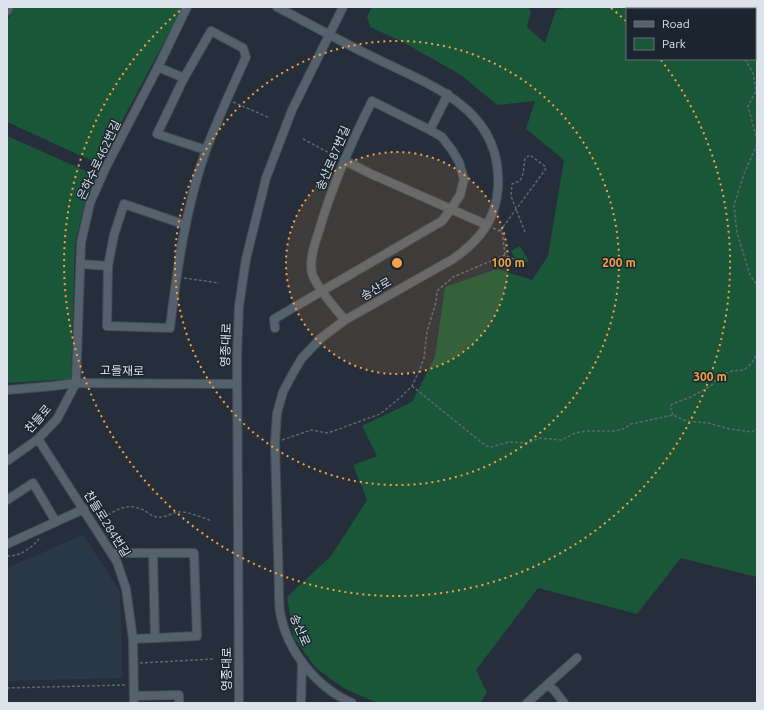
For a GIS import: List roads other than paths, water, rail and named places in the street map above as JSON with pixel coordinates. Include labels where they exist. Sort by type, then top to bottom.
[{"type":"street","points":[[7,11],[9,7]]},
{"type":"street","name":"은하수로462번길","points":[[76,383],[81,242],[90,204],[106,167],[158,67],[187,7]]},
{"type":"street","name":"송산로","points":[[277,7],[448,94],[464,106],[484,128],[490,138],[498,174],[498,197],[490,226],[466,250],[457,256],[345,320],[321,338],[302,358],[283,392],[278,413],[275,443],[280,611],[284,629],[292,646],[312,675],[336,695],[352,703]]},
{"type":"street","name":"영종대로","points":[[239,703],[237,356],[239,306],[246,258],[266,178],[292,110],[343,7]]},
{"type":"street","points":[[186,225],[124,204],[114,235],[108,266],[107,326],[170,328],[176,277],[186,225],[206,150],[226,99],[246,57],[243,48],[211,31],[184,78],[157,134],[206,150]]},
{"type":"street","points":[[158,67],[184,78]]},
{"type":"street","points":[[274,328],[274,319],[442,221],[451,209],[460,195],[464,179],[459,162],[452,150],[442,137],[430,130],[448,94]]},
{"type":"street","name":"송산로87번길","points":[[345,320],[322,291],[313,274],[312,263],[316,239],[342,159],[372,100],[430,130]]},
{"type":"street","points":[[342,159],[369,173],[490,226]]},
{"type":"street","points":[[81,264],[108,266]]},
{"type":"street","name":"고들재로","points":[[7,390],[76,383],[237,384]]},
{"type":"street","name":"찬들로","points":[[7,461],[38,439],[57,419],[76,383]]},
{"type":"street","name":"찬들로284번길","points":[[38,439],[117,562],[126,589],[133,639],[134,700]]},
{"type":"street","points":[[7,500],[33,483],[56,522]]},
{"type":"street","points":[[7,544],[84,509]]},
{"type":"street","points":[[112,553],[194,553],[197,636],[133,639]]},
{"type":"street","points":[[153,553],[155,638]]},
{"type":"street","points":[[528,703],[577,658]]},
{"type":"street","name":"송산로","points":[[301,703],[302,662]]},
{"type":"street","points":[[548,685],[555,691],[564,703]]},
{"type":"street","points":[[134,700],[179,695],[179,703]]}]
